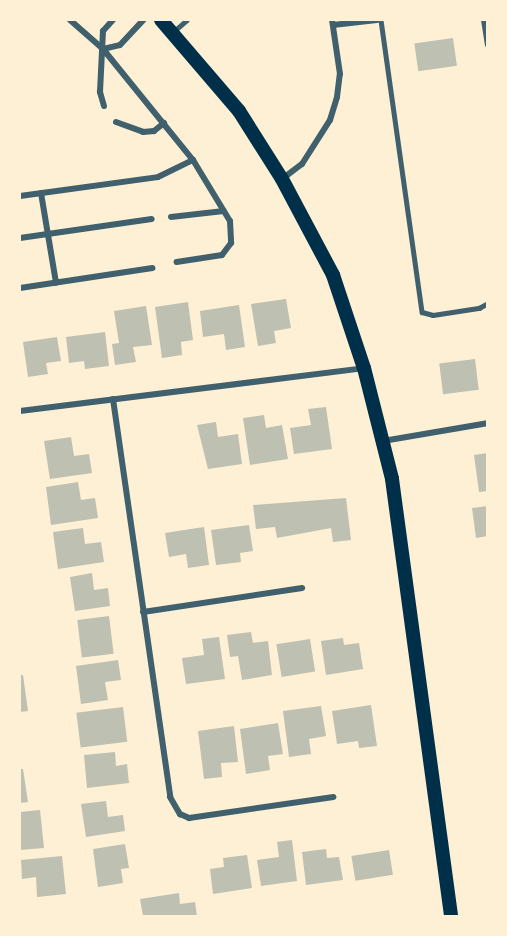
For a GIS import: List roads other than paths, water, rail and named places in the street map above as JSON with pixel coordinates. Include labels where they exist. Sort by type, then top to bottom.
[{"type":"main road","points":[[161,20],[239,111],[282,179],[333,275],[364,368],[392,478],[451,916]]},
{"type":"street","points":[[70,20],[103,49],[193,160],[224,211],[233,231],[226,251],[218,256],[177,262]]},
{"type":"street","points":[[104,106],[100,92],[103,31],[113,20]]},
{"type":"street","points":[[103,49],[120,45],[143,20]]},
{"type":"street","points":[[282,179],[302,164],[330,120],[340,74],[333,22],[376,20]]},
{"type":"street","points":[[484,20],[488,45]]},
{"type":"street","points":[[116,122],[143,132],[154,131],[164,123]]},
{"type":"street","points":[[20,196],[158,177],[193,160]]},
{"type":"street","points":[[41,193],[56,283]]},
{"type":"street","points":[[171,217],[224,211]]},
{"type":"street","points":[[20,238],[152,219]]},
{"type":"street","points":[[20,288],[153,268]]},
{"type":"street","points":[[20,411],[364,368]]},
{"type":"street","points":[[113,399],[170,797],[180,814],[189,818],[333,797]]},
{"type":"street","points":[[383,441],[488,423]]},
{"type":"street","points":[[142,612],[302,588]]},
{"type":"lane","points":[[172,33],[187,20]]},
{"type":"lane","points":[[381,20],[422,312],[433,315],[479,308],[488,303]]}]
